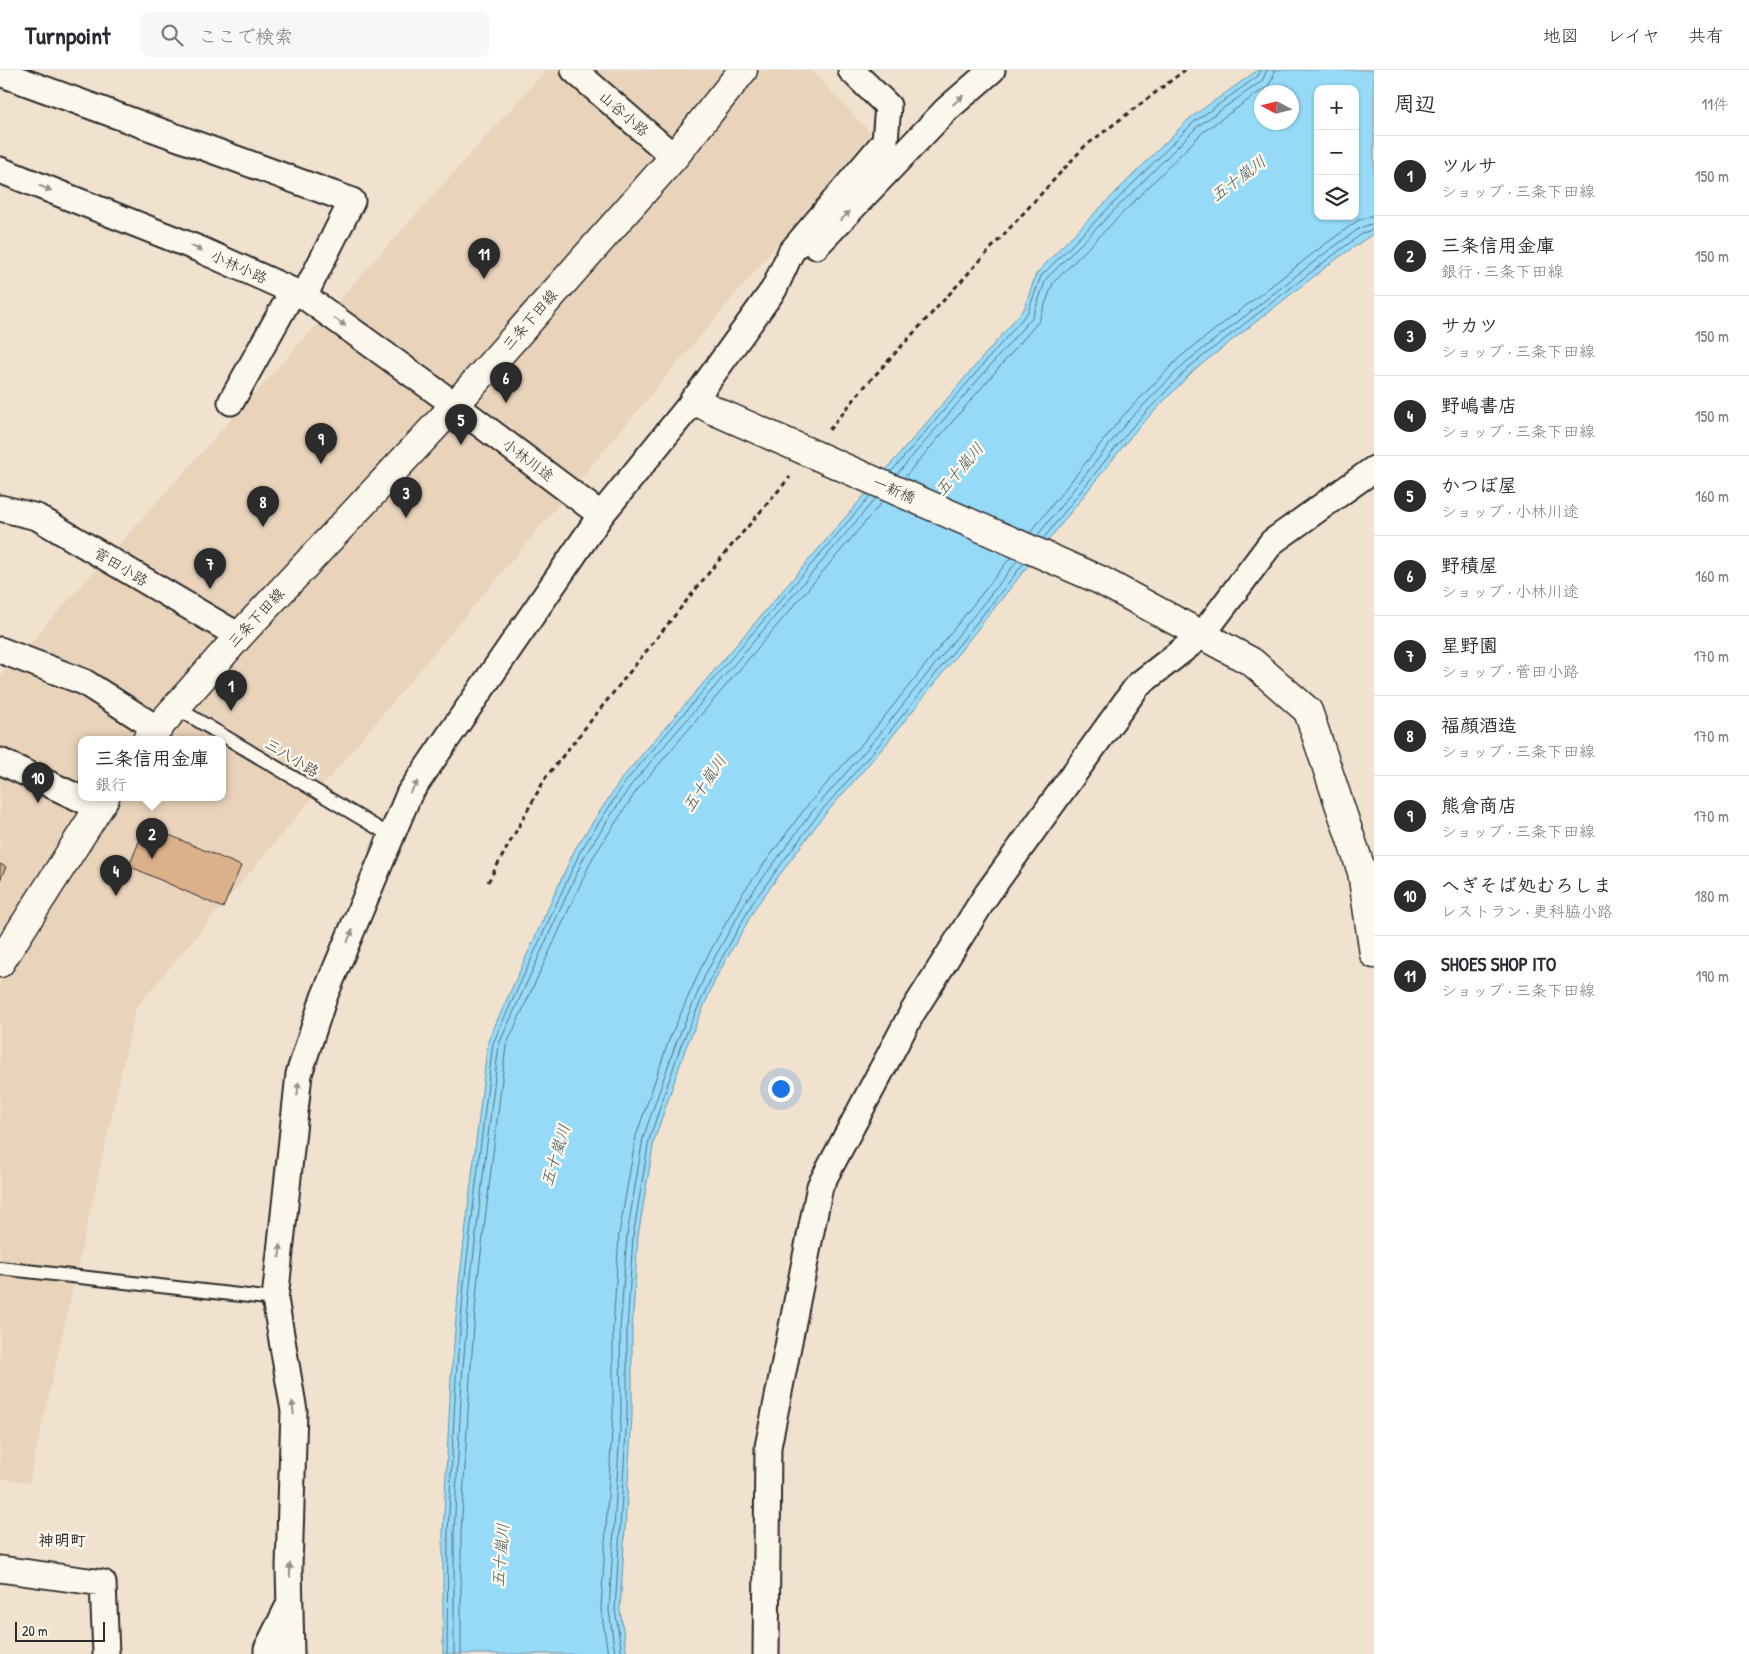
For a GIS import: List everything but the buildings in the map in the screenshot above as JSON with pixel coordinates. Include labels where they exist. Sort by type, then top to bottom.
[{"type":"main road","name":"三条下田線","points":[[152,734],[239,636],[455,405],[674,157],[743,70]]},
{"type":"main road","name":"一新橋","points":[[704,406],[1100,580],[1252,662],[1308,711],[1362,872],[1374,954]]},
{"type":"main road","points":[[1,958],[102,802]]},
{"type":"street","name":"山谷小路","points":[[574,70],[674,157]]},
{"type":"street","points":[[291,1654],[290,1603],[294,1411],[275,1299],[300,1074],[324,997],[409,794],[601,515],[704,406],[774,290],[791,252],[885,141],[888,106],[851,70]]},
{"type":"street","points":[[774,290],[946,110],[992,70]]},
{"type":"street","points":[[0,73],[352,201],[298,294],[230,402]]},
{"type":"street","name":"小林小路","points":[[0,170],[199,248],[298,294],[455,405]]},
{"type":"street","name":"小林川途","points":[[455,405],[601,515]]},
{"type":"street","points":[[766,1654],[768,1447],[820,1186],[912,1013],[987,894],[1138,685],[1202,635],[1272,542],[1374,469]]},
{"type":"street","name":"菅田小路","points":[[0,508],[37,517],[239,636]]},
{"type":"street","points":[[0,650],[84,682],[152,734]]},
{"type":"street","points":[[0,761],[78,792]]},
{"type":"street","points":[[0,1569],[103,1583],[106,1654]]},
{"type":"street","points":[[267,1654],[267,1649],[290,1603]]},
{"type":"lane","name":"三八小路","points":[[177,708],[224,736]]},
{"type":"lane","name":"三八小路","points":[[226,737],[391,836]]},
{"type":"lane","points":[[0,1268],[275,1299]]},
{"type":"shaded area","points":[[546,70],[811,70],[871,133],[136,1008],[29,1483],[0,1478],[0,676]]},
{"type":"water","name":"五十嵐川","points":[[1258,70],[1374,70],[1374,233],[1331,263],[1193,371],[1136,430],[887,743],[821,819],[757,905],[717,976],[686,1047],[654,1141],[638,1236],[632,1330],[632,1415],[620,1610],[627,1654],[443,1654],[443,1533],[451,1378],[459,1284],[488,1041],[575,849],[622,778],[1024,309],[1036,274],[1190,118]]},
{"type":"place","name":"SHOES SHOP ITO","points":[[484,279]]},
{"type":"place","name":"野積屋","points":[[506,403]]},
{"type":"place","name":"かつぼ屋","points":[[461,445]]},
{"type":"place","name":"熊倉商店","points":[[321,464]]},
{"type":"place","name":"サカツ","points":[[406,518]]},
{"type":"place","name":"福顔酒造","points":[[263,527]]},
{"type":"place","name":"星野園","points":[[210,589]]},
{"type":"place","name":"ツルサ","points":[[231,711]]},
{"type":"place","name":"へぎそば処むろしま","points":[[38,803]]},
{"type":"place","name":"三条信用金庫","points":[[152,859]]},
{"type":"place","name":"野嶋書店","points":[[116,896]]},
{"type":"district","name":"神明町","points":[[62,1540]]}]
